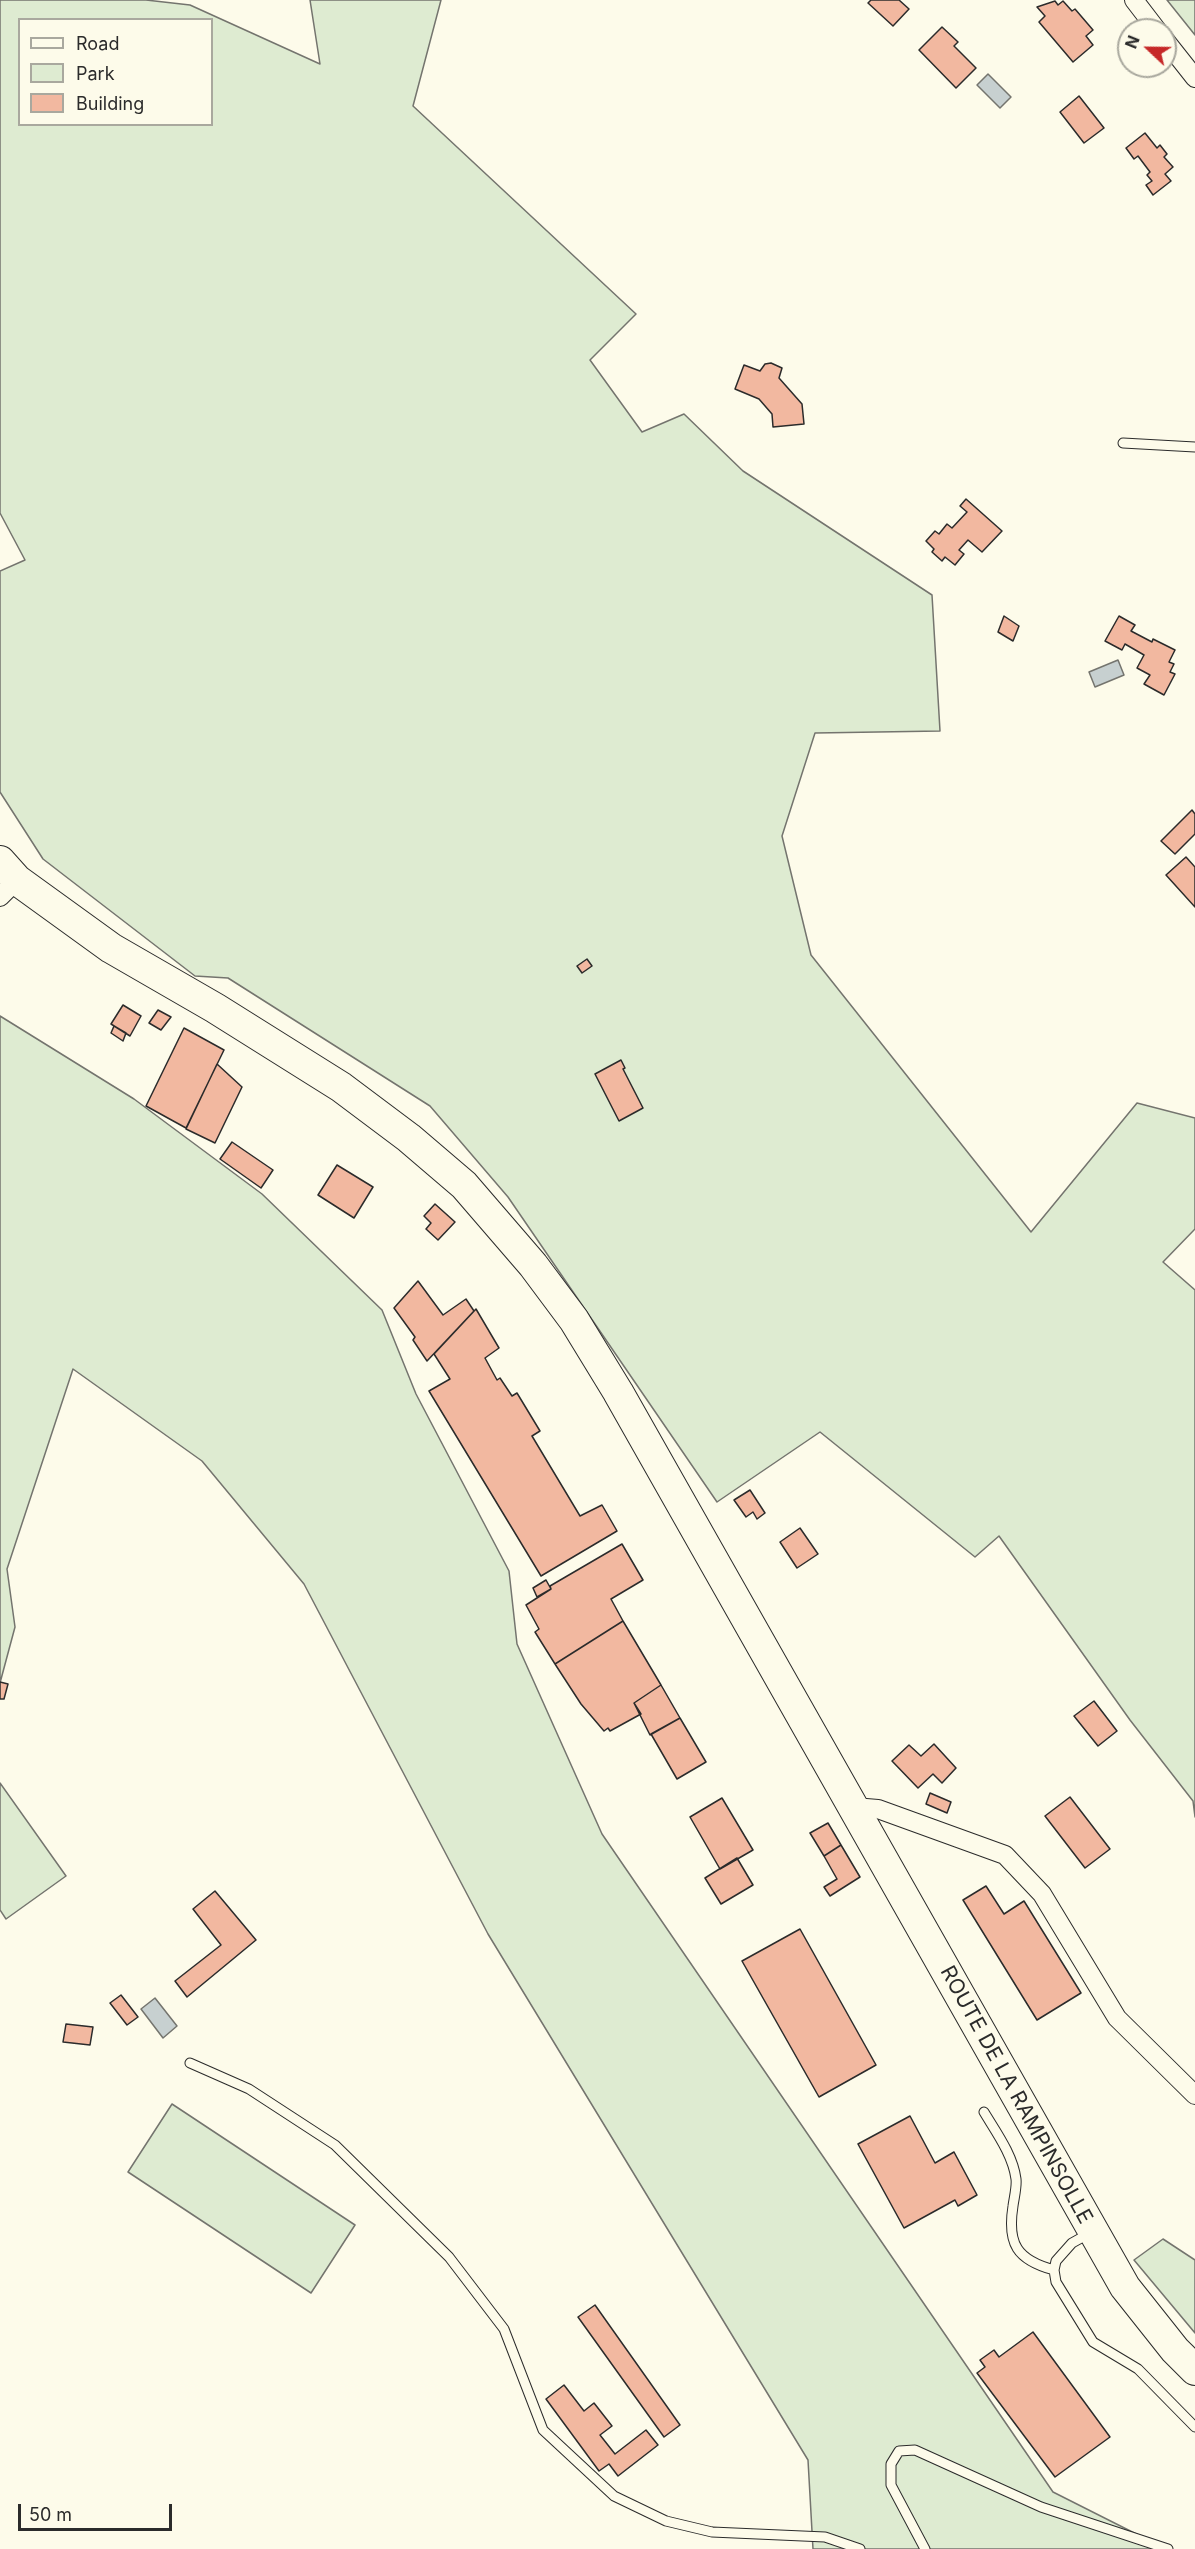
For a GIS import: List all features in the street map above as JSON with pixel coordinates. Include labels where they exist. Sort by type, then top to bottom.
[{"type":"main road","name":"ROUTE DE LA RAMPINSOLLE","points":[[6,879],[111,948],[215,1008],[340,1087],[409,1138],[464,1185],[533,1265],[574,1320],[618,1392],[1125,2287],[1174,2350],[1195,2370]]},
{"type":"street","points":[[1134,0],[1148,18]]},
{"type":"street","points":[[1177,55],[1195,78]]},
{"type":"street","points":[[855,1807],[878,1809],[1005,1854],[1042,1894],[1117,2018],[1195,2095]]},
{"type":"lane","points":[[1123,443],[1195,447]]},
{"type":"lane","points":[[190,2064],[249,2089],[335,2145],[449,2257],[504,2329],[543,2430],[614,2496],[666,2521],[712,2532],[825,2536],[860,2549]]},
{"type":"lane","points":[[984,2112],[1007,2153],[1016,2179],[1010,2223],[1011,2237],[1027,2261],[1054,2270]]},
{"type":"lane","points":[[1092,2231],[1072,2243],[1056,2261],[1054,2270],[1056,2282],[1093,2342],[1120,2356],[1138,2369],[1195,2427]]},
{"type":"lane","points":[[925,2549],[891,2485],[891,2464],[899,2451],[915,2450],[1041,2506],[1168,2549]]},
{"type":"green space","points":[[0,0],[146,0],[190,5],[320,64],[310,0],[441,0],[413,106],[636,314],[590,360],[642,432],[684,414],[743,471],[932,595],[940,731],[815,733],[782,836],[811,955],[1031,1232],[1137,1103],[1195,1118],[1195,1229],[1163,1262],[1195,1290],[1195,1817],[1193,1801],[1130,1720],[999,1536],[975,1557],[820,1432],[717,1502],[508,1197],[430,1106],[228,978],[195,976],[43,859],[0,792],[0,571],[25,560],[0,513]]},
{"type":"green space","points":[[1167,0],[1195,0],[1195,35]]},
{"type":"green space","points":[[0,1016],[134,1099],[262,1194],[382,1310],[416,1394],[509,1571],[517,1644],[602,1834],[1053,2492],[1166,2549],[813,2549],[808,2460],[488,1934],[304,1584],[202,1461],[73,1369],[7,1569],[15,1627],[0,1683]]},
{"type":"green space","points":[[0,1783],[66,1876],[6,1919],[0,1910]]},
{"type":"green space","points":[[172,2104],[355,2225],[311,2293],[128,2172]]},
{"type":"green space","points":[[1163,2239],[1195,2260],[1195,2333],[1134,2260]]},
{"type":"shaded area","points":[[988,74],[1011,97],[1000,108],[977,85]]},
{"type":"shaded area","points":[[1118,660],[1124,675],[1095,687],[1089,672]]},
{"type":"shaded area","points":[[155,1998],[177,2026],[163,2038],[141,2009]]},
{"type":"building","points":[[871,0],[899,0],[909,9],[893,26],[868,3]]},
{"type":"building","points":[[1055,1],[1058,5],[1063,1],[1072,11],[1075,9],[1093,30],[1086,36],[1093,45],[1073,62],[1039,22],[1045,16],[1037,7]]},
{"type":"building","points":[[942,27],[958,42],[954,46],[976,68],[956,88],[919,50]]},
{"type":"building","points":[[1079,96],[1104,128],[1084,143],[1060,112]]},
{"type":"building","points":[[1145,133],[1157,148],[1160,145],[1167,154],[1164,157],[1173,167],[1165,174],[1171,181],[1153,195],[1146,185],[1152,181],[1147,175],[1150,172],[1138,156],[1134,159],[1126,148]]},
{"type":"building","points":[[771,363],[782,368],[779,378],[802,404],[804,424],[773,427],[772,414],[759,399],[735,389],[744,365],[760,371],[765,364]]},
{"type":"building","points":[[966,499],[1002,531],[982,552],[968,540],[959,550],[964,554],[955,565],[945,557],[942,561],[932,552],[934,549],[926,541],[935,531],[939,534],[947,524],[952,528],[967,512],[960,506]]},
{"type":"building","points":[[1004,616],[1019,626],[1013,641],[998,632]]},
{"type":"building","points":[[1119,616],[1135,625],[1131,631],[1175,650],[1169,662],[1174,664],[1170,672],[1175,674],[1164,695],[1144,684],[1150,675],[1137,668],[1144,655],[1125,644],[1122,650],[1105,641]]},
{"type":"building","points":[[1192,810],[1195,814],[1195,834],[1175,854],[1161,841]]},
{"type":"building","points":[[1186,857],[1195,867],[1195,907],[1166,875]]},
{"type":"building","points":[[587,959],[592,966],[582,973],[577,966]]},
{"type":"building","points":[[123,1005],[141,1016],[130,1036],[111,1024]]},
{"type":"building","points":[[158,1010],[171,1017],[161,1030],[149,1023]]},
{"type":"building","points":[[114,1026],[126,1033],[123,1041],[111,1033]]},
{"type":"building","points":[[184,1028],[224,1050],[186,1128],[146,1106]]},
{"type":"building","points":[[621,1060],[625,1068],[623,1069],[643,1108],[619,1121],[595,1074]]},
{"type":"building","points":[[217,1064],[242,1087],[215,1143],[186,1129]]},
{"type":"building","points":[[232,1142],[273,1170],[261,1188],[220,1159]]},
{"type":"building","points":[[337,1165],[373,1187],[354,1218],[318,1195]]},
{"type":"building","points":[[435,1204],[455,1222],[438,1240],[426,1229],[431,1223],[424,1216]]},
{"type":"building","points":[[418,1281],[443,1315],[466,1299],[474,1311],[427,1361],[413,1340],[415,1337],[394,1308]]},
{"type":"building","points":[[476,1309],[499,1348],[485,1358],[497,1380],[500,1378],[512,1396],[517,1393],[540,1431],[532,1436],[580,1516],[602,1505],[617,1531],[541,1576],[429,1391],[450,1379],[434,1354]]},
{"type":"building","points":[[750,1490],[765,1513],[757,1519],[753,1512],[746,1517],[734,1500]]},
{"type":"building","points":[[800,1528],[818,1554],[797,1568],[780,1542]]},
{"type":"building","points":[[622,1544],[643,1580],[611,1599],[623,1621],[555,1664],[535,1632],[539,1629],[526,1605],[551,1589],[550,1586]]},
{"type":"building","points":[[546,1580],[551,1589],[537,1597],[533,1588]]},
{"type":"building","points":[[623,1621],[661,1685],[634,1703],[641,1714],[610,1731],[608,1728],[604,1731],[581,1704],[555,1664]]},
{"type":"building","points":[[0,1682],[8,1684],[4,1699],[0,1699]]},
{"type":"building","points":[[661,1685],[680,1718],[650,1735],[634,1703]]},
{"type":"building","points":[[1094,1701],[1117,1731],[1098,1746],[1074,1716]]},
{"type":"building","points":[[680,1718],[706,1762],[677,1779],[651,1734]]},
{"type":"building","points":[[934,1744],[956,1768],[942,1783],[933,1774],[918,1788],[892,1761],[909,1745],[921,1756]]},
{"type":"building","points":[[930,1793],[951,1802],[947,1813],[926,1804]]},
{"type":"building","points":[[1070,1797],[1110,1849],[1085,1868],[1045,1816]]},
{"type":"building","points":[[722,1798],[753,1850],[720,1869],[690,1817]]},
{"type":"building","points":[[828,1823],[841,1845],[824,1856],[810,1833]]},
{"type":"building","points":[[841,1845],[860,1877],[830,1896],[824,1887],[837,1879],[824,1856]]},
{"type":"building","points":[[737,1858],[753,1885],[721,1904],[705,1878]]},
{"type":"building","points":[[986,1886],[1004,1914],[1024,1901],[1081,1993],[1037,2020],[963,1900]]},
{"type":"building","points":[[215,1891],[256,1940],[187,1997],[175,1981],[221,1945],[193,1909]]},
{"type":"building","points":[[800,1929],[876,2065],[819,2097],[742,1961]]},
{"type":"building","points":[[121,1995],[138,2017],[127,2025],[110,2003]]},
{"type":"building","points":[[66,2024],[93,2027],[90,2045],[63,2042]]},
{"type":"building","points":[[910,2116],[935,2163],[954,2152],[977,2195],[958,2206],[955,2200],[904,2228],[858,2144]]},
{"type":"building","points":[[595,2305],[680,2425],[664,2437],[578,2317]]},
{"type":"building","points":[[1033,2332],[1110,2437],[1055,2477],[977,2373],[985,2367],[980,2360],[994,2350],[999,2357]]},
{"type":"building","points":[[564,2385],[584,2411],[594,2403],[612,2426],[600,2435],[615,2454],[646,2430],[658,2445],[618,2476],[609,2464],[599,2471],[546,2399]]}]
